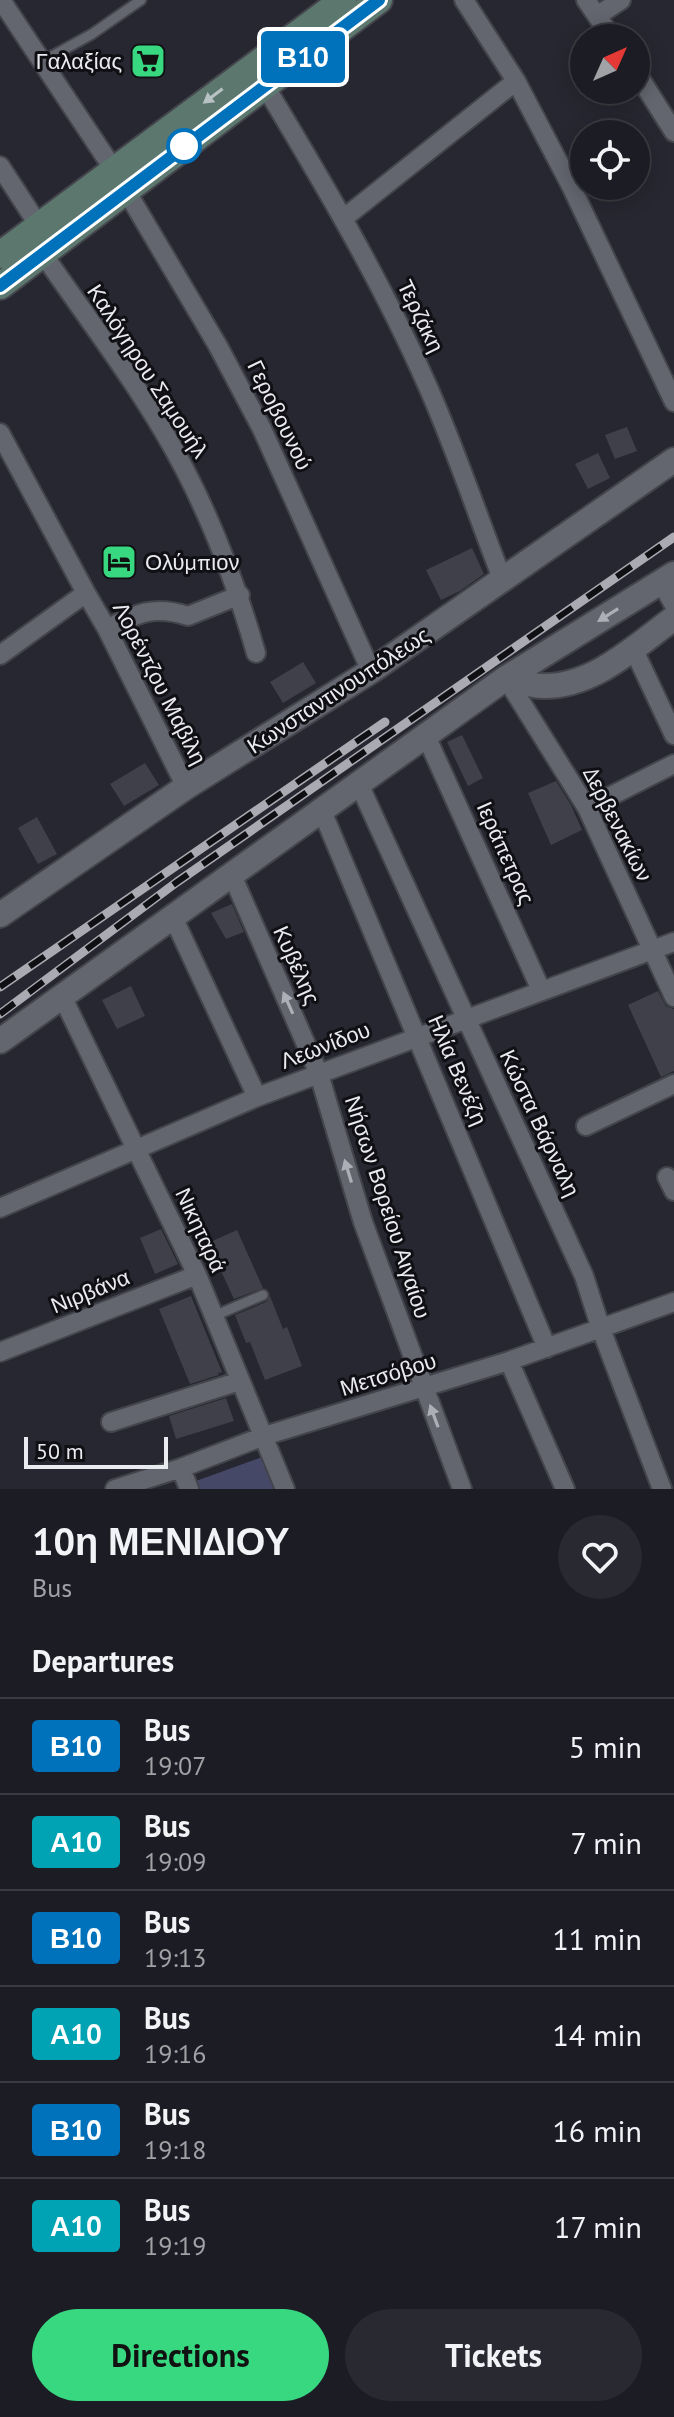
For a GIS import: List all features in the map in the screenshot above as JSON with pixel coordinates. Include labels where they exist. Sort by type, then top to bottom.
[{"type":"main road","points":[[0,286],[43,254],[120,180],[343,0]]},
{"type":"main road","points":[[0,255],[39,226],[120,180],[265,86],[379,0]]},
{"type":"street","name":"Γεροβουνού","points":[[1,0],[120,180],[218,346],[262,429],[371,671]]},
{"type":"street","points":[[464,0],[516,81],[571,186],[674,402]]},
{"type":"street","points":[[586,0],[602,24]]},
{"type":"street","points":[[597,16],[621,0]]},
{"type":"street","points":[[344,218],[516,81]]},
{"type":"street","name":"Τερζάκη","points":[[265,86],[344,218],[429,388],[503,581]]},
{"type":"street","points":[[650,94],[674,132]]},
{"type":"street","points":[[0,166],[39,226]]},
{"type":"street","name":"Καλόγηρου Σαμουήλ","points":[[43,254],[170,443],[199,498],[240,595],[256,653]]},
{"type":"street","name":"Λορέντζου Μαβίλη","points":[[0,433],[107,629],[186,787]]},
{"type":"street","name":"Κωνσταντινουπόλεως","points":[[3,905],[371,671],[674,460]]},
{"type":"street","points":[[0,1041],[506,678],[667,578],[674,605]]},
{"type":"street","points":[[0,655],[86,593]]},
{"type":"street","points":[[107,629],[140,612],[176,612],[188,616],[240,595]]},
{"type":"street","points":[[506,678],[542,687],[562,684],[593,673],[674,618]]},
{"type":"street","points":[[633,648],[674,735]]},
{"type":"street","name":"Δερβενακίων","points":[[506,678],[587,808],[674,997]]},
{"type":"street","name":"Ιεράπετρας","points":[[426,736],[541,990]]},
{"type":"street","points":[[587,808],[674,764]]},
{"type":"street","name":"Κώστα Βάρναλη","points":[[359,784],[584,1276],[662,1489]]},
{"type":"street","name":"Ηλία Βενέζη","points":[[322,811],[547,1348]]},
{"type":"street","name":"Κυβέλης","points":[[232,875],[319,1074]]},
{"type":"street","points":[[173,917],[257,1097]]},
{"type":"street","name":"Λεωνίδου","points":[[0,1208],[257,1097],[674,942]]},
{"type":"street","name":"Νικηταρά","points":[[62,996],[197,1275],[285,1489]]},
{"type":"street","name":"Νήσων Βορείου Αιγαίου","points":[[319,1074],[363,1222],[462,1489]]},
{"type":"street","points":[[586,1126],[674,1084]]},
{"type":"street","name":"Νιρβάνα","points":[[0,1352],[197,1275]]},
{"type":"street","name":"Μετσόβου","points":[[115,1489],[264,1436],[509,1361],[674,1302]]},
{"type":"street","points":[[509,1361],[565,1489]]},
{"type":"street","points":[[111,1422],[240,1381]]},
{"type":"street","points":[[181,1468],[189,1489]]},
{"type":"lane","points":[[43,61],[92,34],[141,0]]},
{"type":"lane","points":[[214,1316],[263,1295]]},
{"type":"shaded area","points":[[265,1456],[278,1489],[199,1489],[196,1481]]},
{"type":"building","points":[[627,427],[637,451],[615,459],[605,435]]},
{"type":"building","points":[[598,453],[610,478],[588,489],[575,464]]},
{"type":"building","points":[[472,548],[484,574],[441,600],[426,570]]},
{"type":"building","points":[[303,662],[316,683],[283,703],[270,682]]},
{"type":"building","points":[[462,735],[483,778],[468,786],[447,742]]},
{"type":"building","points":[[145,763],[159,785],[124,806],[110,784]]},
{"type":"building","points":[[556,781],[582,830],[551,845],[528,793]]},
{"type":"building","points":[[37,817],[57,854],[38,864],[18,828]]},
{"type":"building","points":[[232,904],[244,932],[226,939],[211,913]]},
{"type":"building","points":[[131,986],[145,1016],[117,1029],[102,1000]]},
{"type":"building","points":[[658,991],[666,1006],[674,1009],[674,1071],[661,1077],[628,1005]]},
{"type":"building","points":[[161,1229],[178,1264],[155,1274],[140,1238]]},
{"type":"building","points":[[237,1230],[263,1288],[234,1299],[208,1243]]},
{"type":"building","points":[[191,1296],[222,1372],[190,1384],[159,1309]]},
{"type":"building","points":[[270,1296],[283,1329],[287,1327],[302,1366],[265,1380],[235,1315],[266,1302]]},
{"type":"building","points":[[226,1398],[234,1421],[176,1439],[169,1416]]},
{"type":"railway","points":[[0,1014],[177,882],[674,537]]},
{"type":"railway","points":[[0,987],[385,722]]},
{"type":"bus line","name":"Β10","points":[[0,286],[379,0]]},
{"type":"place","name":"Γαλαξίας","points":[[148,61]]},
{"type":"place","name":"Ολύμπιον","points":[[119,562]]}]
